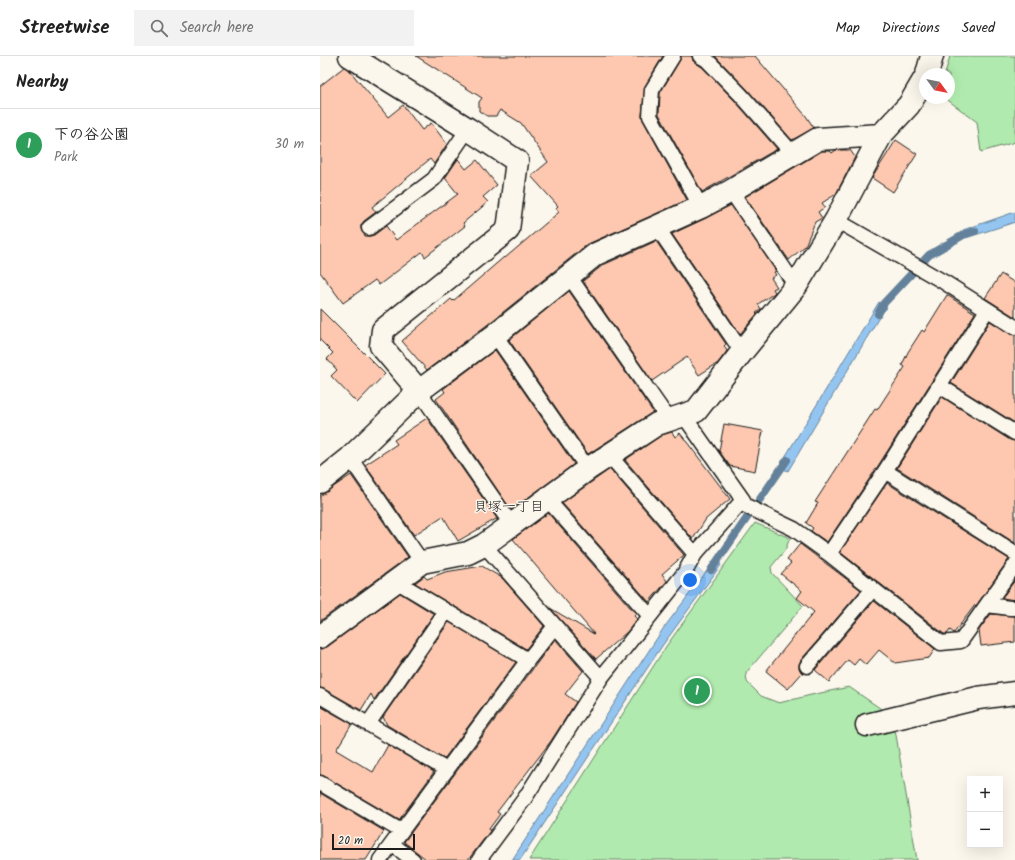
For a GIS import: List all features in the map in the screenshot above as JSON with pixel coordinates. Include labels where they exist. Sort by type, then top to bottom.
[{"type":"street","points":[[350,56],[517,161],[508,230],[383,330],[381,346],[419,391]]},
{"type":"street","points":[[929,68],[932,56]]},
{"type":"street","points":[[320,637],[422,562],[468,553],[484,545],[588,469],[657,424],[696,411],[796,286],[836,220],[881,135],[909,105],[919,88]]},
{"type":"street","points":[[320,482],[350,458],[419,391],[495,335],[596,254],[701,207],[731,191],[818,139],[881,135]]},
{"type":"street","points":[[867,725],[978,698],[1015,693]]},
{"type":"lane","points":[[673,56],[652,90],[650,116],[701,207]]},
{"type":"lane","points":[[700,56],[707,60],[741,95],[793,154]]},
{"type":"lane","points":[[369,228],[434,179],[468,129]]},
{"type":"lane","points":[[731,191],[796,286]]},
{"type":"lane","points":[[836,220],[944,282],[987,310],[1014,325]]},
{"type":"lane","points":[[657,227],[742,352]]},
{"type":"lane","points":[[569,276],[676,418],[743,500],[744,506]]},
{"type":"lane","points":[[829,554],[886,471],[987,310]]},
{"type":"lane","points":[[495,335],[588,469]]},
{"type":"lane","points":[[940,386],[1015,433]]},
{"type":"lane","points":[[419,391],[511,524]]},
{"type":"lane","points":[[609,455],[695,554]]},
{"type":"lane","points":[[350,458],[422,562]]},
{"type":"lane","points":[[886,471],[1015,553]]},
{"type":"lane","points":[[547,499],[649,615]]},
{"type":"lane","points":[[744,506],[794,529],[829,554],[941,643],[961,641],[1015,565]]},
{"type":"lane","points":[[479,860],[525,798],[601,678],[649,615],[685,572],[695,554],[744,506]]},
{"type":"lane","points":[[484,545],[601,678]]},
{"type":"lane","points":[[396,581],[528,660]]},
{"type":"lane","points":[[807,666],[873,589]]},
{"type":"lane","points":[[987,605],[1015,608]]},
{"type":"lane","points":[[368,724],[446,611]]},
{"type":"lane","points":[[380,860],[528,660],[555,626]]},
{"type":"lane","points":[[320,696],[447,770]]},
{"type":"lane","points":[[320,783],[401,832]]},
{"type":"lane","points":[[392,844],[413,860]]},
{"type":"green space","points":[[950,56],[1015,56],[1015,142],[981,152],[977,122],[953,104],[955,104],[955,68],[947,68]]},
{"type":"green space","points":[[755,523],[790,538],[785,550],[771,567],[772,573],[803,606],[746,673],[747,682],[761,696],[779,703],[849,687],[893,717],[917,860],[529,860],[667,645]]},
{"type":"water","points":[[1015,212],[1015,222],[966,238],[963,230]]},
{"type":"water","points":[[879,302],[887,308],[881,314],[788,471],[779,467]]},
{"type":"water","points":[[715,560],[721,565],[662,646],[520,860],[512,860],[663,629]]},
{"type":"building","points":[[416,56],[663,56],[645,86],[642,116],[687,200],[588,244],[487,325],[427,370],[402,341],[451,299],[453,301],[559,212],[556,208],[558,206],[531,176],[548,162],[521,123],[500,110],[496,116],[487,116],[479,111],[479,102],[482,98]]},
{"type":"building","points":[[681,56],[692,56],[693,61],[702,67],[735,101],[777,149],[702,192],[659,114],[660,93]]},
{"type":"building","points":[[715,56],[755,56],[806,116],[814,128],[792,140],[747,89]]},
{"type":"building","points":[[344,67],[350,71],[388,117],[403,105],[422,130],[431,123],[447,144],[434,164],[430,159],[372,207],[376,212],[361,225],[361,229],[365,236],[374,235],[386,226],[396,240],[458,194],[445,178],[458,159],[466,169],[477,160],[497,185],[483,197],[488,202],[463,223],[465,226],[425,257],[422,252],[379,285],[375,280],[343,303],[320,272],[320,86]]},
{"type":"building","points":[[896,140],[917,154],[893,192],[872,178]]},
{"type":"building","points":[[836,150],[850,150],[855,157],[836,194],[822,203],[825,207],[818,212],[822,218],[815,222],[805,246],[789,260],[745,197],[822,151],[830,151],[832,153]]},
{"type":"building","points":[[731,205],[776,271],[774,272],[776,275],[771,278],[777,287],[773,289],[775,292],[758,304],[761,309],[756,313],[757,314],[740,334],[672,234]]},
{"type":"building","points":[[656,241],[726,344],[724,346],[727,351],[718,363],[699,375],[687,357],[652,381],[583,281],[603,265]]},
{"type":"building","points":[[1001,274],[1015,283],[1015,317],[985,298]]},
{"type":"building","points":[[569,291],[653,412],[588,454],[509,340]]},
{"type":"building","points":[[947,295],[975,313],[878,466],[827,542],[811,531],[813,528],[806,523],[818,503],[815,502],[875,409],[877,410],[905,367],[902,365],[908,352],[922,330],[924,332]]},
{"type":"building","points":[[320,309],[385,374],[357,403],[331,376],[337,370],[327,359],[333,353],[320,340]]},
{"type":"building","points":[[990,321],[1010,334],[1015,335],[1015,423],[951,383]]},
{"type":"building","points":[[495,350],[574,464],[511,510],[436,399],[445,392],[443,389]]},
{"type":"building","points":[[942,397],[1010,440],[1015,441],[1015,543],[897,468]]},
{"type":"building","points":[[427,418],[498,520],[496,519],[458,541],[443,516],[414,535],[365,465],[397,444],[394,440]]},
{"type":"building","points":[[724,424],[763,431],[755,471],[730,466],[719,451]]},
{"type":"building","points":[[672,432],[675,437],[680,433],[730,499],[706,519],[693,539],[625,460],[662,435]]},
{"type":"building","points":[[610,469],[684,555],[662,574],[667,581],[649,602],[562,503]]},
{"type":"building","points":[[351,475],[408,557],[320,621],[320,496]]},
{"type":"building","points":[[887,483],[1009,559],[976,606],[975,605],[954,633],[950,630],[947,634],[944,634],[840,552]]},
{"type":"building","points":[[548,513],[636,614],[634,616],[637,619],[628,631],[596,659],[550,608],[594,634],[513,539]]},
{"type":"building","points":[[800,544],[861,590],[801,660],[799,668],[802,673],[788,689],[766,671],[814,612],[797,598],[802,591],[781,574],[791,563],[787,560]]},
{"type":"building","points":[[482,566],[502,578],[544,626],[526,649],[415,583],[424,576],[427,579],[445,572]]},
{"type":"building","points":[[1015,580],[1015,600],[1002,598]]},
{"type":"building","points":[[400,593],[434,614],[374,700],[371,694],[361,710],[320,688],[320,649],[327,647]]},
{"type":"building","points":[[874,601],[935,649],[929,658],[895,663],[879,650],[866,665],[859,659],[854,665],[848,660],[829,682],[815,670]]},
{"type":"building","points":[[991,614],[1015,616],[1015,642],[981,646],[979,630]]},
{"type":"building","points":[[449,622],[516,662],[444,759],[387,725],[383,717]]},
{"type":"building","points":[[555,639],[583,671],[565,694],[576,702],[551,741],[497,812],[500,814],[489,829],[490,831],[468,860],[427,860],[404,842]]},
{"type":"building","points":[[320,706],[352,724],[336,750],[373,772],[388,745],[434,772],[399,820],[320,775]]},
{"type":"building","points":[[320,793],[384,831],[366,860],[320,860]]},
{"type":"waterway","points":[[878,314],[884,303],[929,255],[965,234],[975,231]]},
{"type":"waterway","points":[[711,570],[787,460]]},
{"type":"place","name":"下の谷公園","points":[[697,691]]},
{"type":"district","name":"貝塚一丁目","points":[[509,507]]}]
